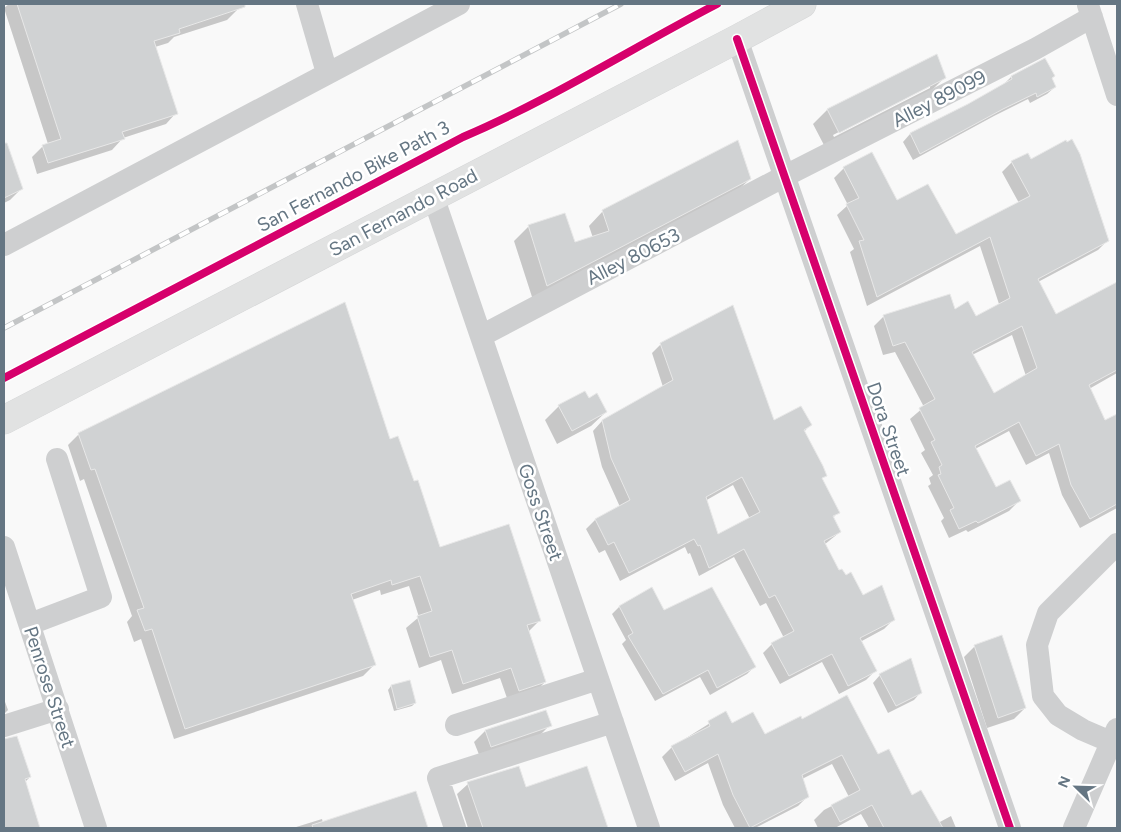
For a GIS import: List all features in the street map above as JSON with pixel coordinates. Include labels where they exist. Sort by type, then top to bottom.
[{"type":"main road","name":"San Fernando Road","points":[[4,420],[737,40],[802,4]]},
{"type":"street","points":[[307,4],[328,73]]},
{"type":"street","points":[[4,245],[458,4]]},
{"type":"street","points":[[1090,10],[1117,95]]},
{"type":"street","name":"Alley 89099","points":[[785,176],[1035,49],[1090,10]]},
{"type":"street","name":"Dora Street","points":[[737,40],[1010,828]]},
{"type":"street","name":"Alley 80653","points":[[481,336],[785,176]]},
{"type":"street","name":"Goss Street","points":[[433,196],[650,828]]},
{"type":"street","points":[[30,624],[101,597],[57,459]]},
{"type":"street","points":[[1074,828],[1114,735],[1083,730],[1058,715],[1043,696],[1037,646],[1048,613],[1117,544]]},
{"type":"street","name":"Penrose Street","points":[[4,547],[96,828]]},
{"type":"street","points":[[456,724],[598,679]]},
{"type":"street","points":[[4,726],[58,709]]},
{"type":"street","points":[[456,828],[438,778],[613,722]]},
{"type":"building","points":[[17,4],[245,4],[245,7],[179,29],[180,33],[154,41],[178,114],[122,132],[125,139],[48,163],[42,145],[61,139]]},
{"type":"building","points":[[937,54],[946,78],[839,133],[827,109]]},
{"type":"building","points":[[1045,58],[1055,76],[1052,78],[1056,87],[1037,97],[1036,93],[1003,109],[920,154],[910,133],[968,104],[1012,79],[1011,76]]},
{"type":"building","points":[[1072,139],[1080,154],[1109,241],[1038,279],[1056,314],[1117,282],[1117,370],[1089,385],[1105,420],[1117,414],[1117,504],[1090,519],[1071,485],[1059,444],[1036,456],[1019,422],[975,446],[996,487],[1010,480],[1021,501],[978,523],[976,521],[959,529],[950,510],[954,508],[938,475],[941,474],[939,467],[942,465],[931,442],[935,440],[919,408],[935,399],[905,342],[893,346],[883,315],[950,294],[955,309],[968,301],[976,316],[1010,298],[990,237],[877,297],[859,241],[864,240],[846,204],[859,198],[843,167],[872,152],[897,200],[928,184],[956,234],[1030,196],[1011,161],[1028,153],[1031,159],[1066,140],[1067,142]],"holes":[[[1022,326],[1037,368],[994,393],[972,352]]]},
{"type":"building","points":[[738,140],[751,179],[547,286],[528,225],[565,213],[575,242],[609,231],[602,210]]},
{"type":"building","points":[[4,143],[7,143],[23,189],[4,198]]},
{"type":"building","points":[[345,302],[390,439],[398,436],[414,481],[418,480],[440,547],[509,524],[541,621],[527,625],[546,682],[519,691],[511,668],[463,684],[452,650],[430,657],[417,616],[432,611],[420,576],[392,585],[391,580],[351,594],[376,665],[185,729],[152,629],[145,631],[137,610],[144,608],[95,469],[91,470],[78,433]]},
{"type":"building","points":[[733,305],[774,420],[801,406],[812,425],[804,430],[823,466],[827,476],[822,478],[840,513],[833,516],[841,532],[824,541],[839,570],[842,569],[846,575],[851,572],[863,595],[882,585],[895,620],[860,638],[877,671],[848,686],[832,654],[789,676],[771,643],[794,631],[775,595],[769,598],[744,549],[709,568],[700,545],[698,546],[694,539],[629,573],[614,542],[608,545],[595,519],[630,500],[611,458],[602,420],[673,380],[660,343]],"holes":[[[742,477],[760,512],[718,534],[706,497]]]},
{"type":"building","points":[[585,391],[589,398],[597,393],[607,412],[572,431],[558,405]]},
{"type":"building","points":[[652,587],[664,610],[712,587],[756,667],[717,688],[708,670],[663,694],[628,636],[633,633],[619,606]]},
{"type":"building","points":[[1002,635],[1026,708],[998,718],[974,645]]},
{"type":"building","points":[[911,658],[922,693],[896,706],[879,674]]},
{"type":"building","points":[[410,680],[416,703],[397,709],[391,685]]},
{"type":"building","points":[[847,695],[878,754],[889,749],[912,795],[921,790],[943,828],[884,828],[872,805],[840,822],[831,805],[860,790],[842,755],[802,775],[809,797],[750,828],[733,795],[718,754],[685,772],[671,746],[710,726],[708,721],[726,711],[732,723],[753,712],[765,734],[801,716],[802,719]]},
{"type":"building","points":[[546,710],[552,726],[491,747],[485,730]]},
{"type":"building","points":[[17,736],[31,777],[25,779],[40,828],[4,828],[4,739]]},
{"type":"building","points":[[519,766],[526,787],[587,766],[608,828],[483,828],[467,782]]},
{"type":"building","points":[[416,791],[428,828],[313,828],[312,825]]},
{"type":"railway","points":[[4,328],[621,4]]},
{"type":"cycle path","name":"San Fernando Bike Path 3","points":[[4,378],[463,137],[560,90],[717,4]]},
{"type":"cycle path","points":[[737,39],[1010,828]]}]
